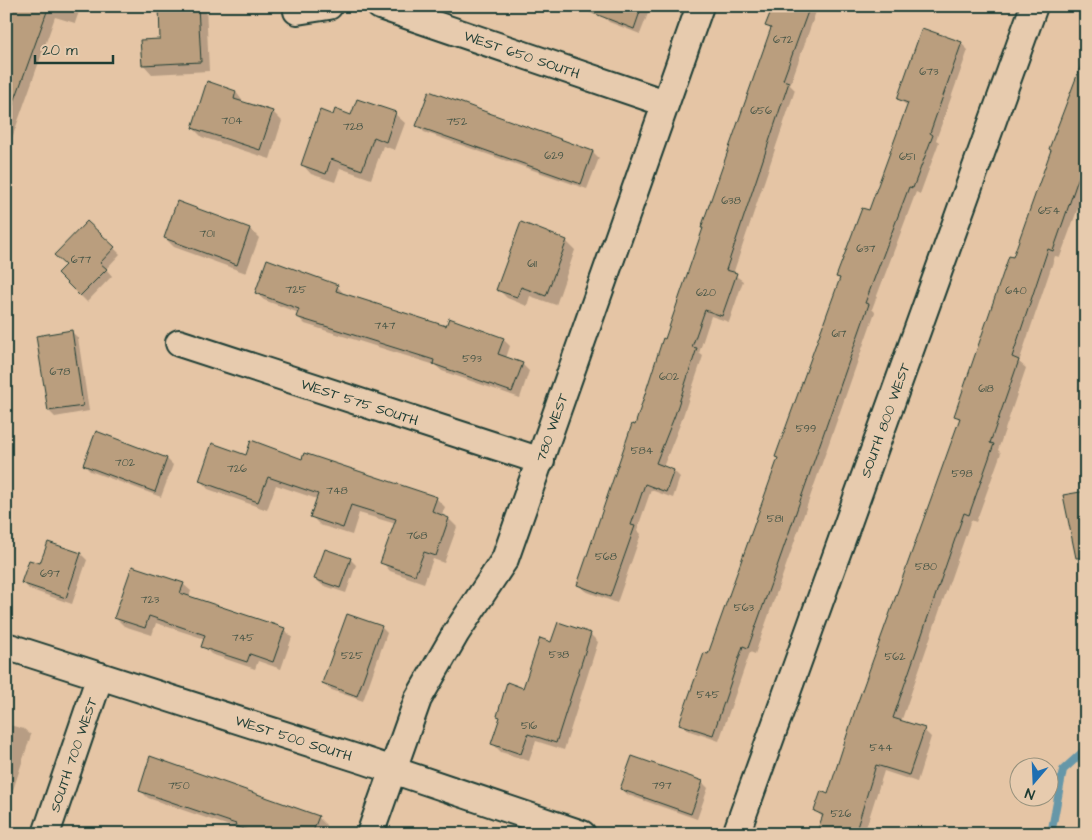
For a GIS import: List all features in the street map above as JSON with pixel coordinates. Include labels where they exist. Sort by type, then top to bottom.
[{"type":"street","points":[[297,11],[329,6]]},
{"type":"street","name":"WEST 650 SOUTH","points":[[380,6],[665,103]]},
{"type":"street","name":"780 WEST","points":[[370,834],[418,699],[456,633],[505,559],[700,6]]},
{"type":"street","name":"SOUTH 800 WEST","points":[[736,834],[1034,6]]},
{"type":"street","name":"WEST 575 SOUTH","points":[[179,343],[541,461]]},
{"type":"street","name":"WEST 500 SOUTH","points":[[6,646],[392,769],[582,834]]},
{"type":"street","name":"SOUTH 700 WEST","points":[[46,834],[100,676]]},
{"type":"building","points":[[12,6],[49,6],[9,116],[6,116],[6,22]]},
{"type":"building","points":[[159,6],[198,6],[201,62],[142,65],[140,40],[160,39]]},
{"type":"building","points":[[580,6],[642,6],[634,29],[580,8]]},
{"type":"building","points":[[773,6],[810,6],[783,80],[789,82],[726,270],[737,273],[722,316],[705,310],[692,347],[697,348],[675,415],[656,463],[674,470],[666,492],[645,484],[631,525],[635,526],[610,597],[577,585],[632,424],[635,425],[663,338],[665,339],[703,228],[701,228],[771,28],[765,26]]},
{"type":"building","points":[[922,28],[962,42],[930,133],[933,135],[913,188],[909,187],[865,303],[869,304],[773,578],[748,648],[743,646],[713,735],[679,724],[704,653],[708,654],[778,458],[775,457],[840,278],[836,277],[862,208],[869,210],[908,103],[897,99]]},
{"type":"building","points":[[1084,57],[1086,58],[1086,156],[1053,251],[1048,249],[1012,357],[1019,360],[990,443],[994,444],[969,515],[964,513],[893,718],[925,728],[909,775],[876,765],[855,834],[816,834],[823,815],[814,811],[821,791],[828,794],[856,707],[960,418],[954,416],[1009,256],[1013,257],[1051,150],[1049,149]]},
{"type":"building","points":[[207,81],[236,91],[234,99],[273,111],[260,150],[192,128]]},
{"type":"building","points":[[429,91],[593,151],[581,184],[416,126]]},
{"type":"building","points":[[357,99],[396,112],[386,142],[374,137],[362,170],[331,159],[326,174],[301,165],[320,110],[333,115],[335,109],[351,115]]},
{"type":"building","points":[[177,201],[250,228],[237,265],[164,238]]},
{"type":"building","points":[[87,221],[115,247],[100,263],[107,269],[80,296],[57,273],[65,265],[54,255]]},
{"type":"building","points":[[521,222],[567,240],[546,296],[521,287],[517,297],[496,290]]},
{"type":"building","points":[[267,259],[338,285],[336,291],[446,326],[449,318],[504,338],[498,354],[523,363],[512,392],[433,364],[434,360],[296,317],[299,309],[255,293]]},
{"type":"building","points":[[72,330],[83,406],[48,411],[36,336]]},
{"type":"building","points":[[96,431],[167,458],[155,492],[83,465]]},
{"type":"building","points":[[251,440],[302,459],[304,453],[437,497],[432,511],[449,518],[436,556],[424,552],[415,575],[380,563],[396,519],[351,505],[343,528],[310,517],[318,494],[268,477],[258,502],[199,481],[212,443],[246,455]]},
{"type":"building","points":[[1086,491],[1086,557],[1076,558],[1063,495]]},
{"type":"building","points":[[48,542],[81,553],[66,598],[21,583],[29,560],[40,563]]},
{"type":"building","points":[[325,549],[351,558],[340,588],[314,579]]},
{"type":"building","points":[[132,566],[184,583],[180,593],[285,628],[273,662],[250,654],[247,662],[201,647],[205,635],[149,616],[145,628],[114,618]]},
{"type":"building","points":[[347,614],[382,626],[357,696],[322,683]]},
{"type":"building","points":[[558,622],[591,633],[556,743],[528,734],[521,754],[491,744],[500,717],[497,716],[507,682],[523,688],[540,638],[551,642]]},
{"type":"building","points":[[150,756],[319,816],[312,834],[258,834],[235,826],[236,824],[139,791]]},
{"type":"building","points":[[632,756],[703,781],[691,814],[620,789]]},
{"type":"waterway","points":[[1051,834],[1063,770],[1086,749]]}]
